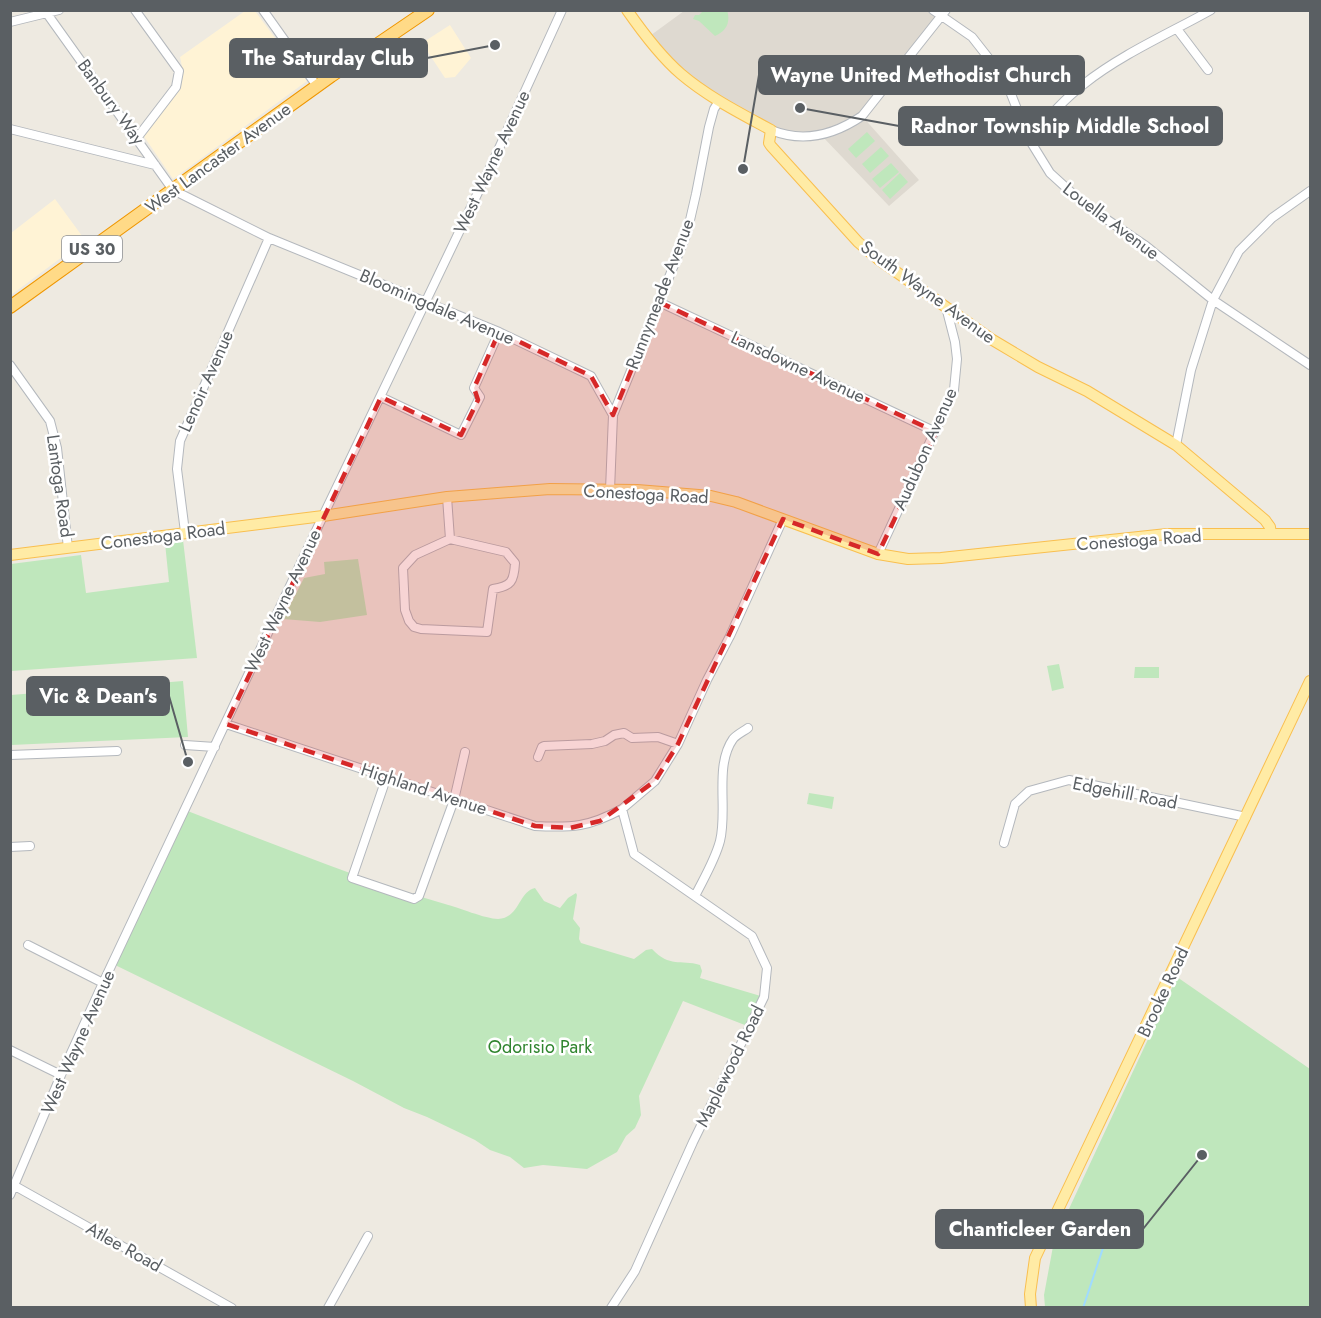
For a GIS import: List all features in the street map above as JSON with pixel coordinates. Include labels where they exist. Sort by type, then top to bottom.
[{"type":"highway","name":"West Lancaster Avenue","points":[[10,307],[317,86],[428,10]]},
{"type":"main road","points":[[627,10],[647,38],[679,72],[718,101],[771,130]]},
{"type":"main road","name":"South Wayne Avenue","points":[[771,130],[769,143],[771,146],[858,242],[878,259],[990,339],[1038,367],[1087,391],[1176,445],[1265,520],[1270,527],[1271,534]]},
{"type":"main road","name":"Conestoga Road","points":[[10,555],[323,516],[447,497],[550,489],[637,490],[711,496],[736,502],[878,554],[908,559],[928,559],[1167,534],[1311,534]]},
{"type":"main road","name":"Brooke Road","points":[[1031,1308],[1030,1294],[1035,1258],[1311,681]]},
{"type":"street","points":[[10,22],[48,15],[59,10]]},
{"type":"street","points":[[135,10],[179,71],[176,87],[137,138]]},
{"type":"street","points":[[263,10],[317,86]]},
{"type":"street","name":"West Wayne Avenue","points":[[10,1195],[61,1075],[562,10]]},
{"type":"street","points":[[1029,139],[1060,105],[1085,83],[1118,61],[1211,10]]},
{"type":"street","points":[[771,130],[791,136],[812,137],[843,128],[862,116],[940,12]]},
{"type":"street","name":"Louella Avenue","points":[[940,12],[972,37],[1005,79],[1029,139],[1050,173],[1084,204],[1146,246],[1213,300],[1311,365]]},
{"type":"street","name":"Banbury Way","points":[[48,15],[174,190]]},
{"type":"street","points":[[1177,29],[1208,70]]},
{"type":"street","name":"Runnymeade Avenue","points":[[613,415],[687,233],[709,127],[718,101]]},
{"type":"street","points":[[10,129],[155,165]]},
{"type":"street","name":"Bloomingdale Avenue","points":[[174,190],[269,238],[500,332],[591,376],[613,415]]},
{"type":"street","points":[[1176,445],[1191,370],[1213,300],[1239,251],[1272,218],[1311,191]]},
{"type":"street","name":"Lenoir Avenue","points":[[185,532],[177,469],[180,441],[269,238]]},
{"type":"street","name":"Lansdowne Avenue","points":[[659,302],[936,432]]},
{"type":"street","name":"Audubon Avenue","points":[[878,554],[954,390],[955,342],[946,307]]},
{"type":"street","points":[[381,397],[462,435],[480,397],[474,388],[500,332]]},
{"type":"street","name":"Lantoga Road","points":[[10,365],[50,421],[57,448],[68,548]]},
{"type":"street","points":[[610,490],[613,415]]},
{"type":"street","points":[[447,497],[450,539]]},
{"type":"street","points":[[622,809],[640,795],[661,773],[678,744],[783,519]]},
{"type":"street","points":[[450,539],[506,552],[515,563],[511,584],[507,587],[493,589],[487,632],[421,629],[414,627],[409,621],[403,600],[403,568],[415,555],[450,539]]},
{"type":"street","name":"Highland Avenue","points":[[226,724],[536,826],[570,828],[600,821],[622,809]]},
{"type":"street","points":[[695,896],[720,841],[723,771],[727,755],[733,739],[748,728]]},
{"type":"street","points":[[538,757],[544,746],[592,744],[624,733],[632,738],[658,737],[678,744]]},
{"type":"street","points":[[185,745],[215,747]]},
{"type":"street","points":[[10,755],[117,751]]},
{"type":"street","points":[[387,776],[352,878],[414,899],[419,896],[454,800],[465,752]]},
{"type":"street","name":"Edgehill Road","points":[[1004,843],[1015,804],[1018,801],[1029,791],[1069,780],[1246,817]]},
{"type":"street","name":"Maplewood Road","points":[[611,1308],[635,1271],[693,1142],[764,997],[766,968],[752,936],[634,854],[622,809]]},
{"type":"street","points":[[10,847],[30,846]]},
{"type":"street","points":[[28,945],[104,983]]},
{"type":"street","points":[[10,1050],[61,1075]]},
{"type":"street","name":"Atlee Road","points":[[15,1186],[232,1308]]},
{"type":"street","points":[[328,1308],[368,1236]]},
{"type":"highlighted area","points":[[659,302],[936,432],[878,554],[783,519],[678,744],[655,781],[600,821],[570,828],[535,826],[226,724],[381,397],[461,435],[478,400],[474,388],[499,332],[591,376],[613,415]]},
{"type":"shaded area","points":[[245,11],[255,11],[307,81],[173,179],[143,135],[181,88],[183,71],[180,57]]},
{"type":"shaded area","points":[[684,11],[933,11],[940,15],[862,116],[919,180],[889,206],[821,135],[791,136],[726,106],[647,38]]},
{"type":"shaded area","points":[[450,25],[471,58],[455,77],[445,78],[422,43]]},
{"type":"shaded area","points":[[55,199],[85,240],[11,295],[11,233]]},
{"type":"green space","points":[[727,10],[727,26],[715,36],[699,21],[693,19],[695,15],[703,11]]},
{"type":"green space","points":[[867,132],[875,141],[856,158],[848,149]]},
{"type":"green space","points":[[881,147],[889,156],[870,173],[862,164]]},
{"type":"green space","points":[[891,163],[899,172],[880,188],[872,179]]},
{"type":"green space","points":[[900,173],[908,182],[890,199],[882,190]]},
{"type":"green space","points":[[183,540],[197,658],[11,671],[11,564],[81,555],[86,593],[169,582],[165,543]]},
{"type":"green space","points":[[358,559],[367,615],[320,622],[283,619],[304,578],[325,574],[324,562]]},
{"type":"green space","points":[[1059,664],[1064,688],[1052,691],[1047,666]]},
{"type":"green space","points":[[1135,667],[1159,667],[1159,678],[1134,678]]},
{"type":"green space","points":[[183,681],[188,737],[11,745],[11,695]]},
{"type":"green space","points":[[809,793],[834,797],[832,809],[807,804]]},
{"type":"green space","name":"Odorisio Park","points":[[185,810],[346,872],[493,918],[505,918],[511,914],[525,894],[535,888],[544,901],[560,908],[568,898],[576,893],[573,919],[580,928],[581,943],[634,959],[646,950],[652,949],[670,961],[700,965],[702,971],[700,978],[764,997],[750,1027],[683,1001],[639,1096],[641,1115],[635,1128],[626,1136],[617,1152],[587,1169],[543,1165],[524,1168],[510,1157],[490,1150],[475,1140],[404,1108],[113,964]]},
{"type":"green space","points":[[1177,977],[1310,1069],[1310,1307],[1045,1307],[1044,1295],[1054,1241]]},
{"type":"waterway","points":[[1083,1308],[1104,1245]]},
{"type":"place","name":"The Saturday Club","points":[[495,45]]},
{"type":"place","name":"Radnor Township Middle School","points":[[800,108]]},
{"type":"place","name":"Wayne United Methodist Church","points":[[743,169]]},
{"type":"place","name":"Vic & Dean's","points":[[188,762]]},
{"type":"place","name":"Chanticleer Garden","points":[[1202,1155]]}]
